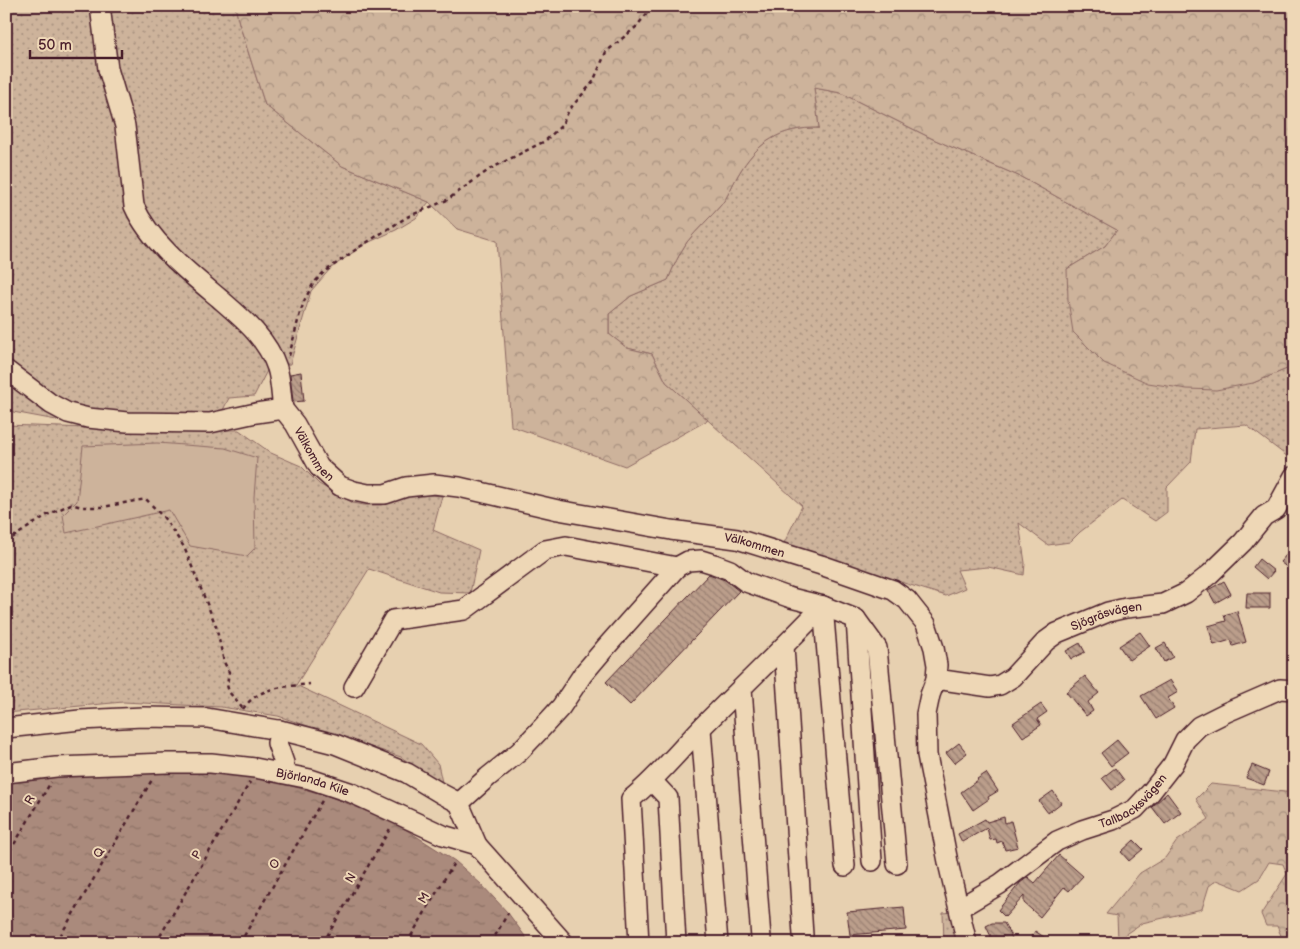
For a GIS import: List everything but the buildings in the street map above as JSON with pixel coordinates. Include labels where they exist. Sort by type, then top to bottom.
[{"type":"street","points":[[6,370],[51,404],[68,413],[88,418],[127,422],[210,423],[256,412],[283,410],[278,370],[261,339],[247,322],[181,264],[147,230],[134,206],[125,126],[108,69],[100,6]]},
{"type":"street","name":"Välkommen","points":[[283,410],[295,424],[319,467],[340,486],[354,492],[386,494],[406,487],[434,484],[459,487],[558,510],[672,530],[737,539],[893,590],[907,600],[926,624],[934,648],[936,679],[926,714],[927,755],[967,943]]},
{"type":"street","name":"Sjögräsvägen","points":[[936,679],[990,687],[1000,685],[1012,677],[1046,641],[1058,633],[1108,612],[1163,604],[1186,593],[1210,574],[1243,542],[1264,516],[1276,508],[1294,476]]},
{"type":"street","points":[[354,687],[393,620],[464,610],[546,550],[566,546],[677,567]]},
{"type":"street","points":[[459,804],[519,752],[561,707],[600,654],[677,567],[688,561],[701,560],[730,570],[746,582],[791,598],[823,606],[856,619],[877,648],[897,864]]},
{"type":"street","points":[[639,943],[631,799],[652,782],[701,729],[823,606]]},
{"type":"street","points":[[823,606],[845,866]]},
{"type":"street","points":[[856,619],[872,861]]},
{"type":"street","points":[[784,646],[803,935]]},
{"type":"street","points":[[742,689],[761,938]]},
{"type":"street","name":"Tallbacksvägen","points":[[959,905],[968,903],[1000,884],[1057,842],[1136,809],[1173,764],[1185,740],[1199,726],[1280,689],[1294,690]]},
{"type":"street","points":[[6,728],[80,720],[242,716],[280,730],[335,744],[407,773],[459,804],[477,845],[564,943]]},
{"type":"street","points":[[701,729],[718,943]]},
{"type":"street","points":[[280,730],[277,744],[284,763],[282,773]]},
{"type":"street","name":"Björlanda Kile","points":[[6,773],[56,767],[167,763],[212,763],[255,768],[310,779],[352,793],[442,834],[477,845]]},
{"type":"street","points":[[652,782],[668,798],[676,943]]},
{"type":"path","points":[[278,370],[287,363],[305,299],[312,284],[322,273],[407,217],[447,200],[490,169],[545,141],[562,125],[569,110],[593,82],[606,52],[636,26],[654,6]]},
{"type":"path","points":[[6,542],[47,515],[70,504],[82,507],[103,507],[146,499],[164,518],[184,547],[216,626],[224,662],[229,672],[227,685],[229,692],[242,716]]},
{"type":"path","points":[[242,716],[248,702],[261,692],[277,687],[310,684]]},
{"type":"path","name":"Q","points":[[56,943],[156,771]]},
{"type":"path","name":"P","points":[[156,943],[253,776]]},
{"type":"path","name":"R","points":[[6,858],[54,777]]},
{"type":"path","name":"O","points":[[240,943],[326,795]]},
{"type":"path","name":"N","points":[[324,943],[394,822]]},
{"type":"path","name":"M","points":[[407,943],[455,861]]},
{"type":"path","points":[[491,943],[508,913]]},
{"type":"green space","points":[[6,6],[235,6],[265,105],[342,166],[429,202],[416,218],[396,230],[365,244],[331,268],[311,291],[290,364],[270,365],[254,396],[229,398],[223,410],[199,416],[67,422],[6,409]]},
{"type":"green space","points":[[235,6],[1294,6],[1294,366],[1253,383],[1216,390],[1187,389],[1148,383],[1104,363],[1073,332],[1068,300],[1067,269],[1105,246],[1117,230],[1021,177],[933,139],[841,93],[814,88],[819,128],[793,130],[762,145],[745,163],[728,195],[717,210],[687,242],[668,280],[631,296],[609,314],[609,334],[627,348],[652,354],[666,382],[708,420],[625,466],[511,426],[497,241],[457,229],[429,202],[342,166],[265,105]]},
{"type":"green space","points":[[814,88],[841,93],[933,139],[1021,177],[1117,230],[1105,246],[1067,269],[1253,383],[1294,366],[1294,449],[1288,457],[1246,425],[1195,429],[1191,462],[1167,487],[1167,512],[1155,521],[1122,500],[1070,542],[1048,545],[1019,523],[1025,563],[1024,575],[988,567],[957,570],[965,588],[946,596],[829,560],[784,543],[802,506],[666,382],[652,354],[627,348],[609,334],[609,314],[631,296],[668,280],[687,242],[717,210],[728,195],[745,163],[762,145],[793,130],[819,128]]},
{"type":"green space","points":[[6,425],[115,429],[239,430],[271,453],[301,466],[319,484],[353,503],[381,505],[393,502],[399,497],[418,494],[442,496],[433,530],[479,550],[470,593],[439,592],[369,569],[296,685],[421,744],[438,764],[443,787],[401,757],[278,716],[221,707],[123,702],[6,713]]},
{"type":"green space","points":[[157,443],[225,448],[257,458],[254,497],[255,548],[247,556],[190,546],[169,510],[66,533],[63,515],[77,501],[83,446]]},
{"type":"green space","points":[[1211,784],[1294,793],[1294,943],[1284,943],[1277,926],[1266,926],[1261,914],[1287,874],[1283,864],[1269,862],[1259,879],[1242,890],[1217,880],[1209,886],[1202,909],[1142,923],[1118,939],[1117,916],[1106,914],[1140,873],[1165,858],[1177,841],[1209,819],[1196,799]]},
{"type":"green space","points":[[955,912],[961,943],[944,943],[943,913]]},
{"type":"water","points":[[156,771],[209,772],[253,776],[326,795],[394,822],[455,861],[481,884],[508,913],[530,943],[6,943],[6,783],[54,777]]}]
